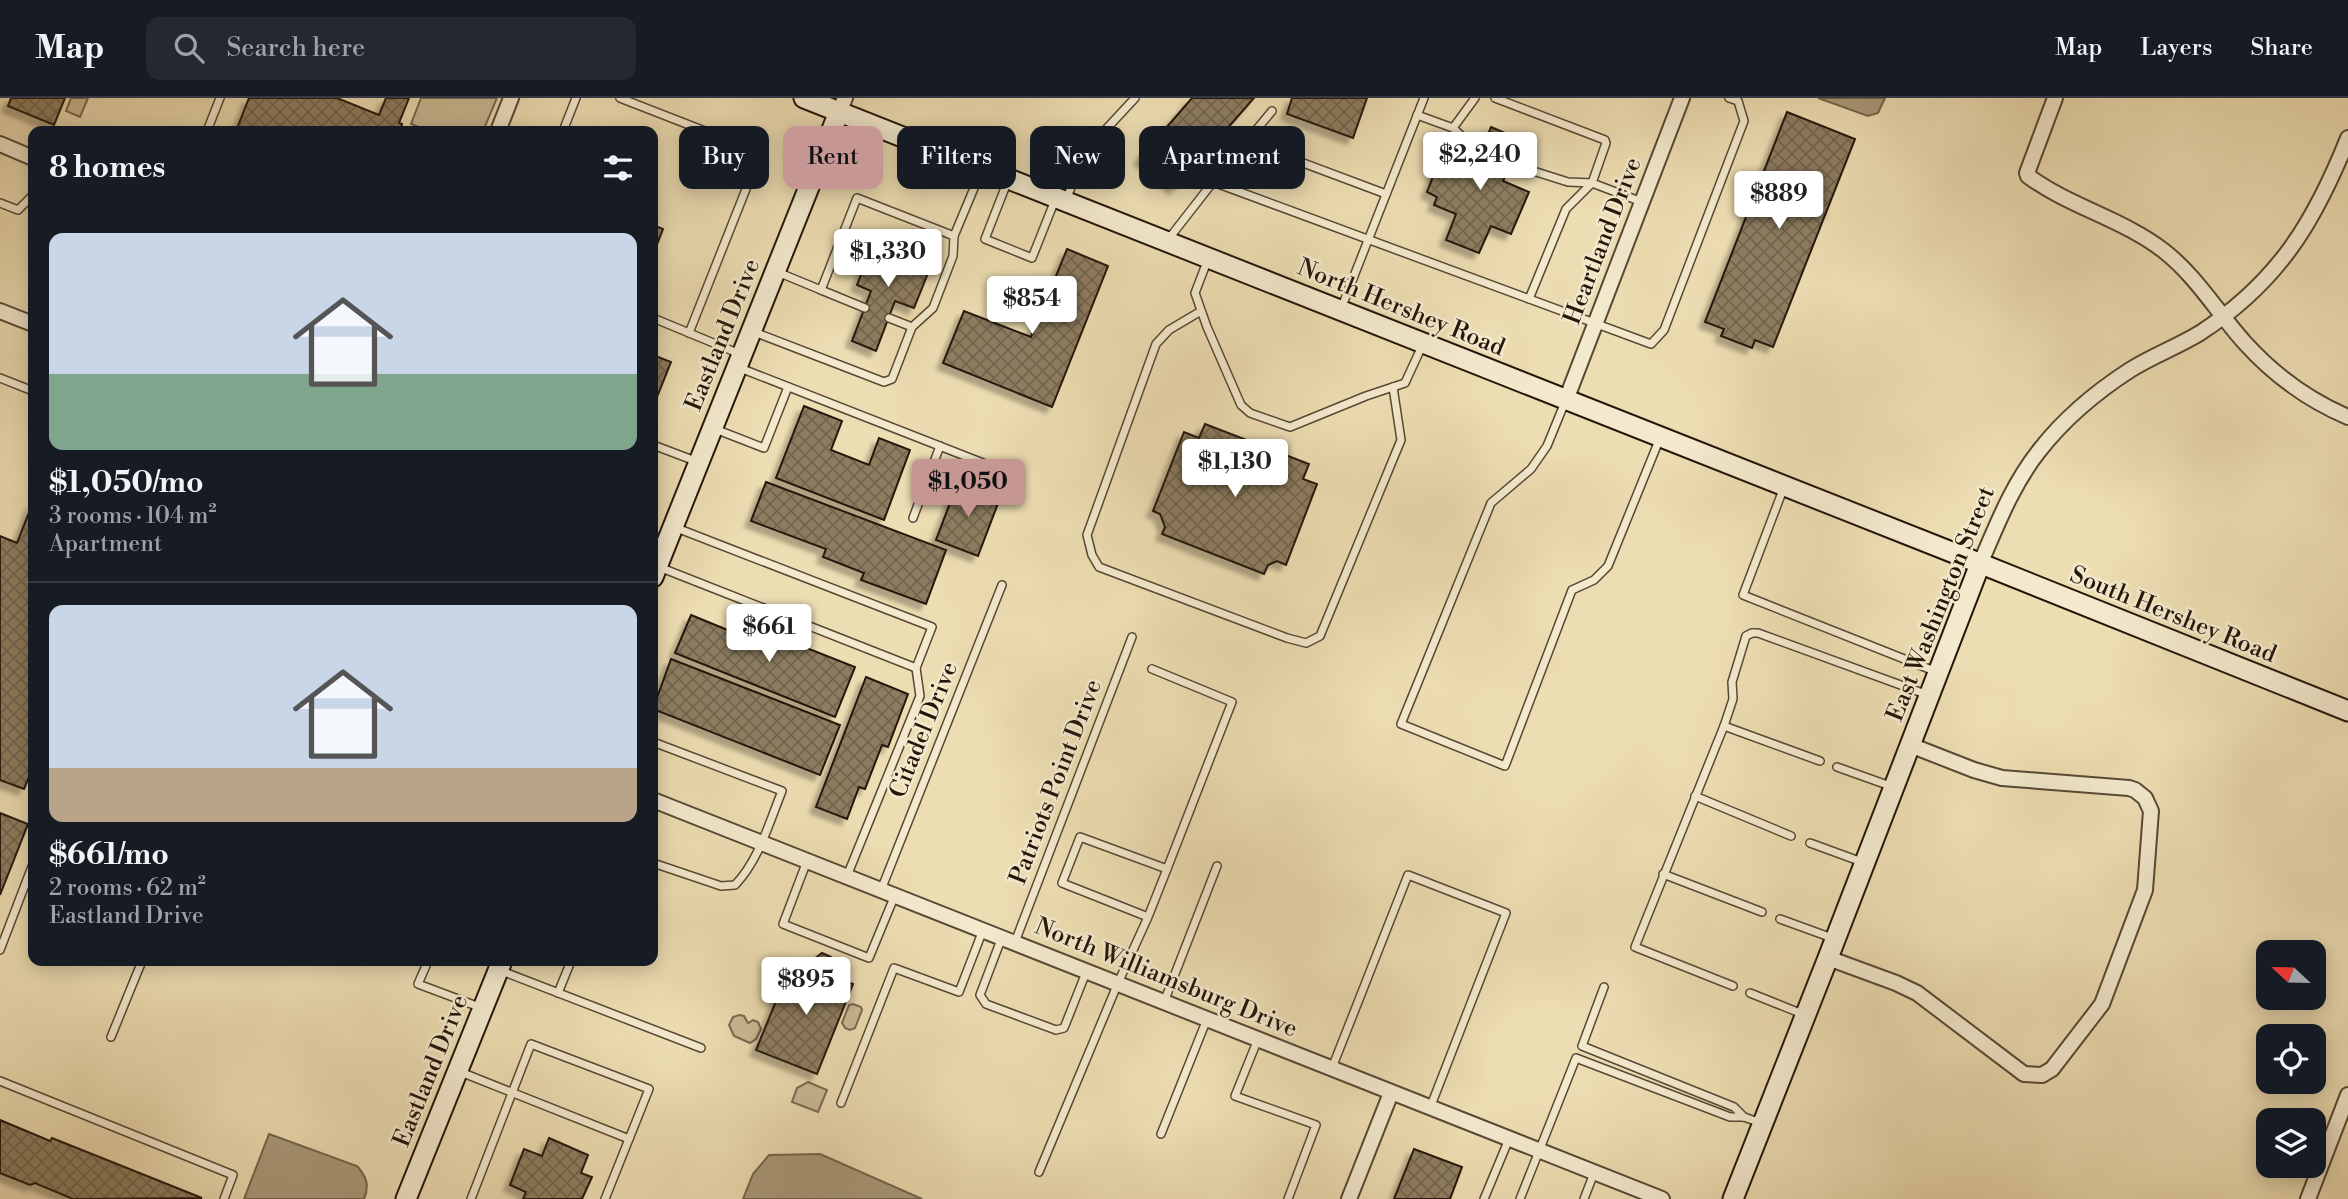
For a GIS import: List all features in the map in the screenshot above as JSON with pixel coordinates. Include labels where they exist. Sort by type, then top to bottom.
[{"type":"main road","name":"North Hershey Road","points":[[804,98],[842,105],[897,130]]},
{"type":"main road","name":"Eastland Drive","points":[[658,560],[842,105]]},
{"type":"main road","name":"North Hershey Road","points":[[1016,182],[1980,564]]},
{"type":"main road","name":"East Washington Street","points":[[1732,1199],[1806,1016],[1980,564]]},
{"type":"main road","name":"South Hershey Road","points":[[1980,564],[2348,711]]},
{"type":"main road","name":"Eastland Drive","points":[[406,1199],[500,966]]},
{"type":"street","points":[[500,126],[511,98]]},
{"type":"street","name":"Heartland Drive","points":[[1566,400],[1682,98]]},
{"type":"street","points":[[2055,98],[2032,155],[2026,173],[2028,176],[2130,229],[2163,250],[2192,276],[2243,341],[2267,366],[2304,394],[2348,417]]},
{"type":"street","name":"East Washington Street","points":[[1980,564],[2019,479],[2039,450],[2063,425],[2130,370],[2197,334],[2224,316],[2265,280],[2290,251],[2323,195],[2345,154],[2348,138]]},
{"type":"street","points":[[0,144],[28,156]]},
{"type":"street","points":[[0,311],[28,322]]},
{"type":"street","points":[[1832,949],[1917,993],[2024,1074],[2042,1075],[2052,1069],[2102,1004],[2146,890],[2151,811],[2146,798],[2135,790],[2001,778],[1910,745]]},
{"type":"street","name":"North Williamsburg Drive","points":[[658,802],[1662,1199]]},
{"type":"street","points":[[1349,1199],[1391,1093]]},
{"type":"street","points":[[2308,1199],[2348,1095]]},
{"type":"lane","points":[[209,126],[220,98]]},
{"type":"lane","points":[[565,126],[576,98]]},
{"type":"lane","points":[[620,98],[733,142],[750,179],[689,333]]},
{"type":"lane","points":[[1004,189],[985,239],[1032,258],[1083,154],[1135,98]]},
{"type":"lane","points":[[1341,310],[1424,98]]},
{"type":"lane","points":[[1453,128],[1475,98]]},
{"type":"lane","points":[[1495,98],[1605,140],[1606,143],[1592,183],[1566,209],[1530,299]]},
{"type":"lane","points":[[1232,189],[1651,344],[1664,330],[1744,121],[1738,101],[1729,98]]},
{"type":"lane","points":[[1260,126],[1272,111]]},
{"type":"lane","points":[[1417,115],[1453,128],[1480,153]]},
{"type":"lane","points":[[1305,164],[1386,194]]},
{"type":"lane","points":[[1511,164],[1568,182],[1592,183],[1642,202]]},
{"type":"lane","points":[[750,330],[884,382],[892,379],[912,327],[933,308],[953,256],[954,236],[974,189]]},
{"type":"lane","points":[[1167,242],[1208,189]]},
{"type":"lane","points":[[821,290],[857,198],[954,236]]},
{"type":"lane","points":[[0,203],[18,210],[28,200]]},
{"type":"lane","points":[[1208,258],[1195,293],[1241,405],[1250,412],[1290,427],[1405,383],[1423,343]]},
{"type":"lane","points":[[775,271],[865,308]]},
{"type":"lane","points":[[1201,311],[1169,330],[1156,344],[1087,535],[1092,555],[1099,567],[1287,638],[1306,643],[1320,636],[1401,440],[1393,387]]},
{"type":"lane","points":[[888,318],[912,327]]},
{"type":"lane","points":[[658,320],[689,333],[788,387],[1006,472]]},
{"type":"lane","points":[[0,378],[28,389]]},
{"type":"lane","points":[[712,428],[764,448],[788,387]]},
{"type":"lane","points":[[1566,400],[1547,446],[1531,469],[1491,503],[1401,724],[1505,766],[1572,590],[1594,580],[1608,566],[1661,437]]},
{"type":"lane","points":[[913,518],[940,446]]},
{"type":"lane","points":[[658,447],[699,463]]},
{"type":"lane","points":[[1785,486],[1743,595],[1938,672]]},
{"type":"lane","points":[[673,527],[932,627],[916,668],[920,696],[847,876]]},
{"type":"lane","points":[[658,571],[916,668]]},
{"type":"lane","name":"Citadel Drive","points":[[807,861],[783,924],[869,958],[888,892],[1002,584]]},
{"type":"lane","points":[[1733,985],[1634,947],[1724,726],[1733,699],[1732,681],[1746,636],[1758,633],[1929,695]]},
{"type":"lane","name":"Patriots Point Drive","points":[[1087,970],[1064,1028],[1056,1030],[986,1004],[980,995],[1009,939],[1132,637]]},
{"type":"lane","points":[[1039,1172],[1148,917],[1232,702],[1152,669]]},
{"type":"lane","points":[[1724,726],[1820,761]]},
{"type":"lane","points":[[658,743],[782,791],[761,842],[744,876],[735,885],[721,886],[658,865]]},
{"type":"lane","points":[[1837,767],[1893,788]]},
{"type":"lane","points":[[1695,796],[1791,836]]},
{"type":"lane","points":[[1148,917],[1062,883],[1080,837],[1167,869]]},
{"type":"lane","points":[[1810,844],[1864,863]]},
{"type":"lane","points":[[1164,1002],[1217,866]]},
{"type":"lane","points":[[1662,874],[1762,912]]},
{"type":"lane","points":[[1331,1069],[1408,875],[1506,913],[1430,1108]]},
{"type":"lane","points":[[0,950],[28,877]]},
{"type":"lane","points":[[1780,919],[1832,949]]},
{"type":"lane","points":[[841,1103],[894,968],[960,992],[983,929]]},
{"type":"lane","points":[[111,1037],[138,966]]},
{"type":"lane","points":[[426,966],[418,984],[482,1008]]},
{"type":"lane","points":[[502,966],[558,993],[701,1048]]},
{"type":"lane","points":[[558,993],[569,966]]},
{"type":"lane","points":[[1604,987],[1582,1046],[1734,1107],[1744,1116],[1763,1124]]},
{"type":"lane","points":[[1751,993],[1806,1016]]},
{"type":"lane","points":[[1161,1134],[1207,1019]]},
{"type":"lane","points":[[1258,1039],[1236,1096],[1315,1125],[1288,1199]]},
{"type":"lane","points":[[471,1199],[531,1044],[649,1089],[606,1199]]},
{"type":"lane","points":[[1520,1199],[1576,1058],[1730,1117],[1744,1116]]},
{"type":"lane","points":[[457,1071],[629,1139]]},
{"type":"lane","points":[[0,1081],[233,1175],[223,1199]]},
{"type":"lane","points":[[1484,1199],[1509,1139]]},
{"type":"lane","points":[[1584,1199],[1594,1173]]},
{"type":"shaded area","points":[[71,98],[88,98],[80,117],[66,111]]},
{"type":"shaded area","points":[[421,98],[497,98],[485,126],[411,124]]},
{"type":"shaded area","points":[[1818,98],[1885,98],[1878,113],[1868,116]]},
{"type":"shaded area","points":[[853,1004],[862,1010],[855,1028],[850,1030],[842,1023],[849,1005]]},
{"type":"shaded area","points":[[744,1016],[748,1023],[753,1020],[758,1022],[761,1029],[756,1039],[750,1043],[734,1036],[729,1025],[733,1017]]},
{"type":"shaded area","points":[[808,1082],[827,1090],[818,1112],[792,1102],[797,1088]]},
{"type":"shaded area","points":[[269,1134],[357,1166],[366,1181],[364,1199],[244,1199]]},
{"type":"shaded area","points":[[820,1154],[922,1199],[743,1199],[753,1174],[769,1155]]},
{"type":"building","points":[[11,98],[65,98],[54,125],[8,106]]},
{"type":"building","points":[[249,98],[337,98],[379,115],[386,98],[409,98],[399,123],[401,126],[238,126]]},
{"type":"building","points":[[1192,98],[1254,98],[1229,126],[1168,126]]},
{"type":"building","points":[[1292,98],[1367,98],[1353,138],[1287,114]]},
{"type":"building","points":[[1787,112],[1855,139],[1773,347],[1755,340],[1752,348],[1721,336],[1724,329],[1705,322]]},
{"type":"building","points":[[1491,127],[1521,140],[1503,181],[1529,192],[1511,234],[1491,226],[1479,253],[1446,240],[1456,214],[1434,205],[1437,197],[1427,192],[1439,161],[1447,165],[1450,158],[1474,168]]},
{"type":"building","points":[[658,227],[663,229],[658,242]]},
{"type":"building","points":[[879,243],[892,247],[894,243],[916,251],[914,256],[927,262],[923,271],[928,273],[914,308],[895,301],[876,351],[852,341],[871,291],[857,285],[871,249],[876,252]]},
{"type":"building","points":[[1067,249],[1108,266],[1052,407],[943,363],[964,311],[1031,337]]},
{"type":"building","points":[[658,357],[671,362],[658,394]]},
{"type":"building","points":[[804,406],[842,421],[831,450],[869,465],[879,438],[910,450],[884,520],[776,478]]},
{"type":"building","points":[[1205,424],[1309,464],[1303,479],[1317,484],[1286,565],[1277,561],[1268,565],[1264,574],[1162,534],[1165,527],[1160,514],[1153,511],[1184,432],[1199,438]]},
{"type":"building","points":[[766,482],[946,550],[926,604],[861,580],[864,573],[823,557],[826,549],[751,521]]},
{"type":"building","points":[[958,482],[1000,498],[978,556],[936,540]]},
{"type":"building","points":[[28,515],[28,779],[24,789],[0,780],[0,536],[17,543]]},
{"type":"building","points":[[691,615],[730,631],[731,626],[786,648],[789,641],[855,667],[835,717],[675,653]]},
{"type":"building","points":[[671,659],[840,725],[820,775],[658,711],[658,695]]},
{"type":"building","points":[[866,677],[908,694],[888,747],[882,745],[865,789],[859,787],[847,819],[816,807]]},
{"type":"building","points":[[0,813],[28,824],[0,895]]},
{"type":"building","points":[[822,953],[831,957],[832,967],[824,973],[853,984],[817,1074],[756,1050],[788,972],[805,980],[810,967],[815,969],[813,960]]},
{"type":"building","points":[[0,1120],[202,1198],[73,1199],[35,1183],[30,1185],[0,1173]]},
{"type":"building","points":[[549,1138],[588,1155],[581,1173],[592,1177],[582,1199],[523,1199],[526,1192],[510,1185],[524,1149],[542,1156]]},
{"type":"building","points":[[1414,1149],[1462,1167],[1450,1199],[1394,1199]]}]
